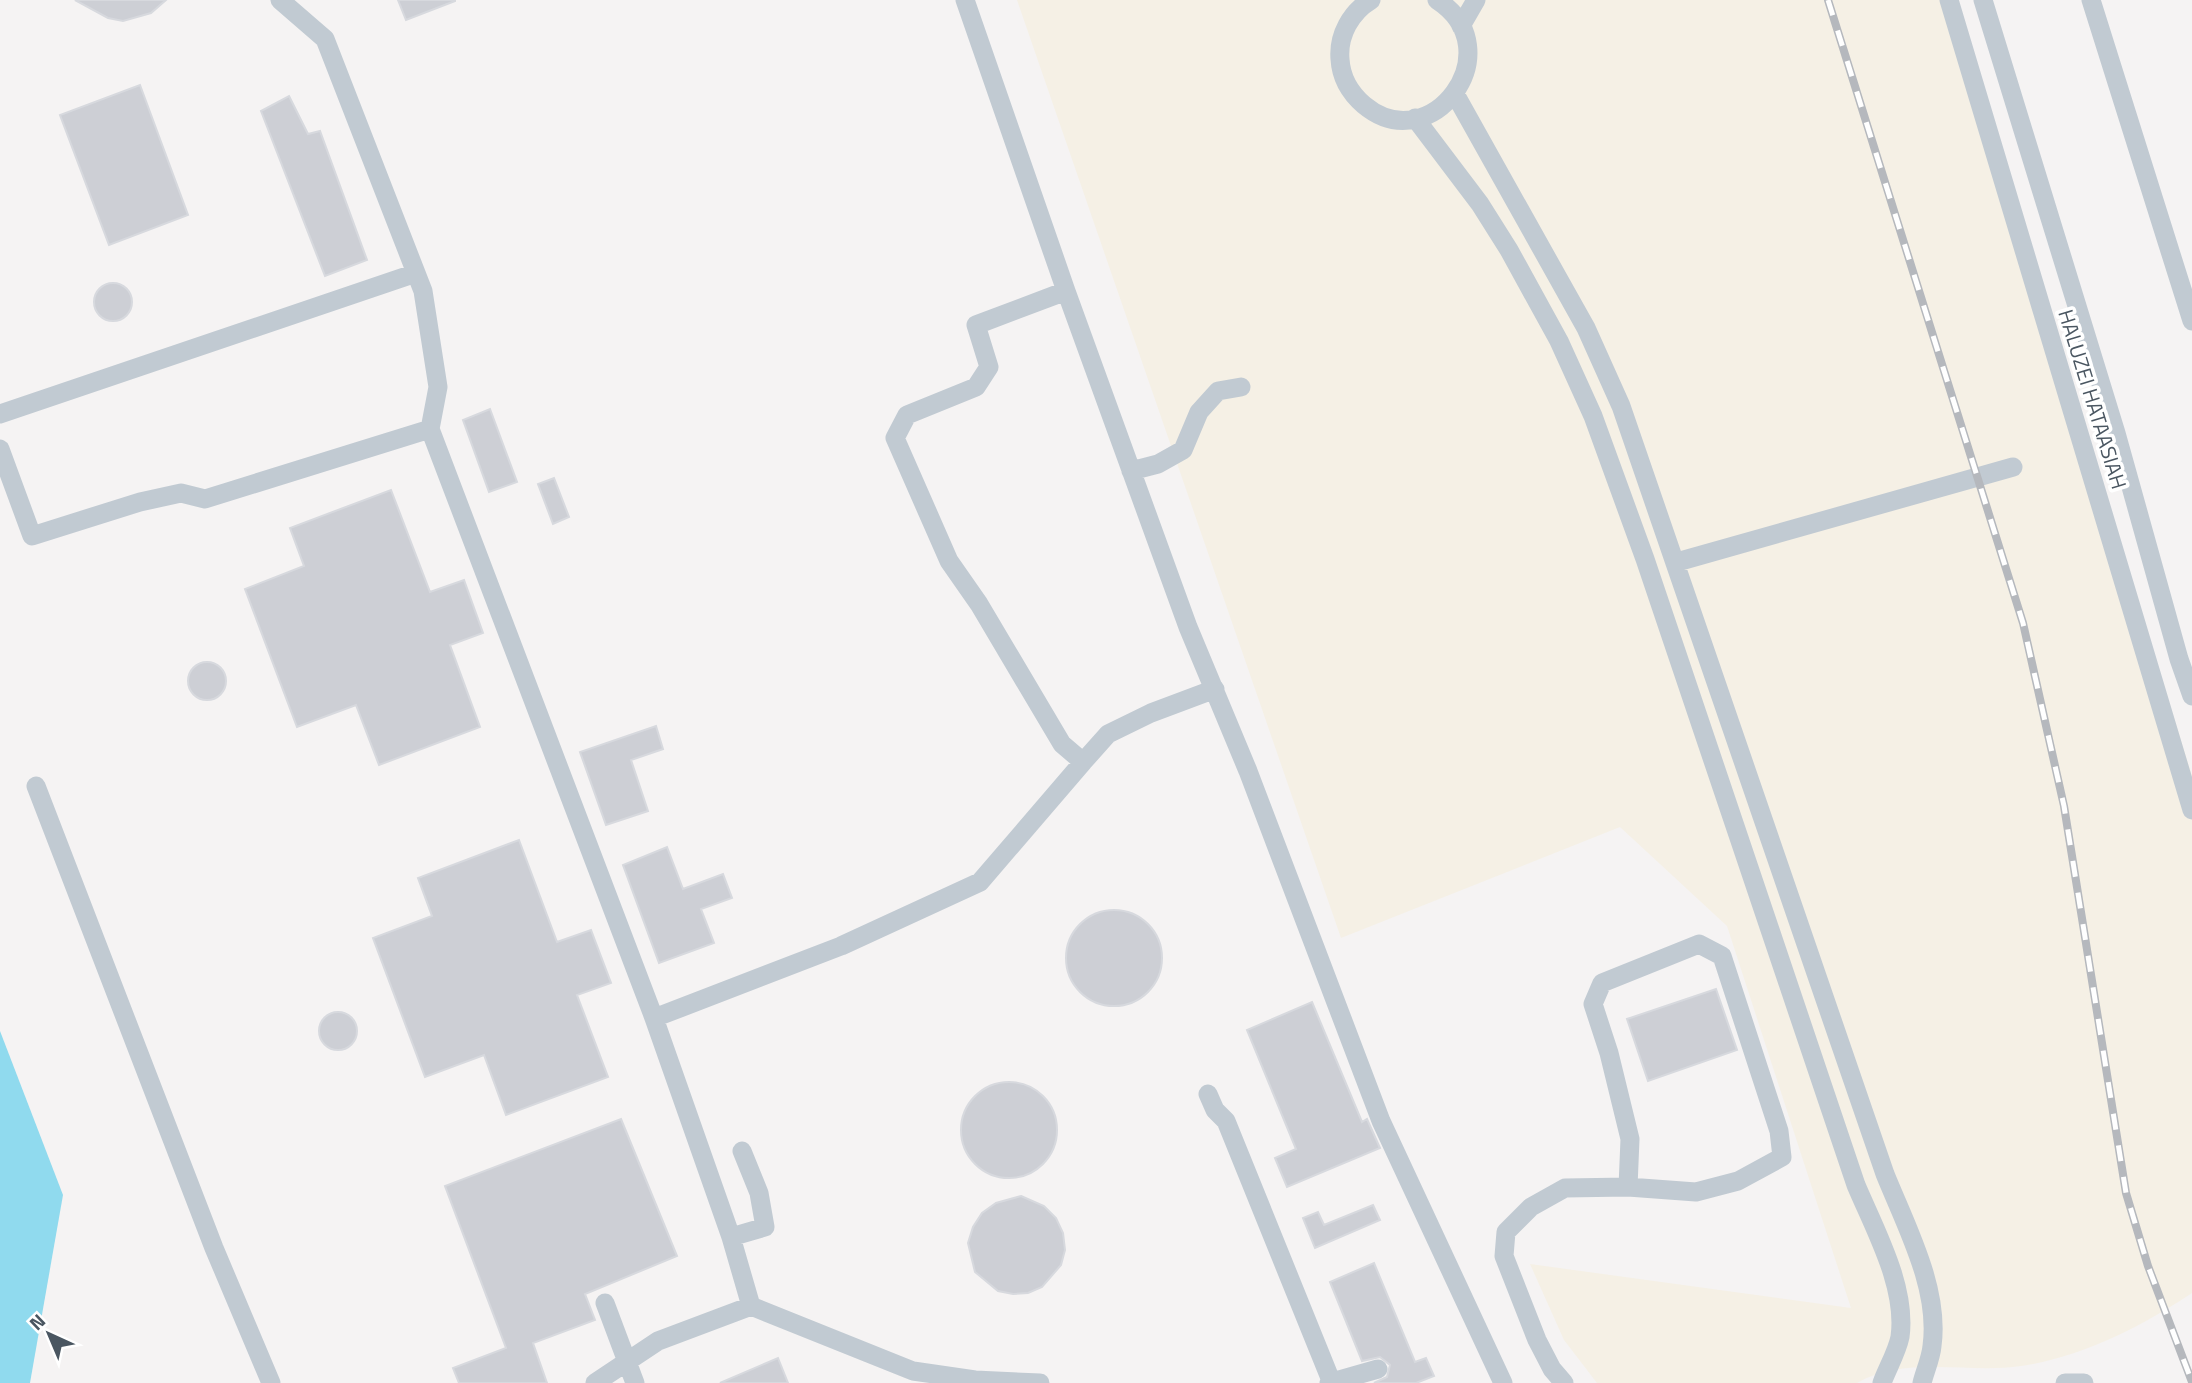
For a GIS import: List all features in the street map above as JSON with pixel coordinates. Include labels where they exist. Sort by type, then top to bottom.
[{"type":"street","points":[[279,0],[325,39],[423,291],[438,387],[430,429],[654,1018],[731,1237],[751,1306]]},
{"type":"street","points":[[965,0],[1066,291],[1188,627],[1215,689],[1381,1121],[1503,1383]]},
{"type":"street","points":[[1341,0],[1351,19]]},
{"type":"street","points":[[1371,0],[1351,19],[1345,29],[1340,67],[1350,90],[1367,108],[1378,114],[1415,118],[1437,110],[1455,94],[1465,76],[1468,56],[1461,26],[1440,1]]},
{"type":"street","points":[[1461,26],[1476,0]]},
{"type":"street","name":"HALUZEI HATAASIAH","points":[[1949,0],[2192,810]]},
{"type":"street","name":"HALUZEI HATAASIAH","points":[[1983,0],[2116,433],[2192,696]]},
{"type":"street","points":[[2091,0],[2192,321]]},
{"type":"street","points":[[1455,94],[1586,328],[1621,406],[1677,562],[1885,1174],[1920,1262],[1932,1328],[1932,1346],[1922,1383]]},
{"type":"street","points":[[1415,118],[1480,204],[1509,250],[1559,341],[1593,416],[1645,559],[1856,1185],[1890,1269],[1899,1306],[1900,1338],[1882,1383]]},
{"type":"street","points":[[0,414],[416,273]]},
{"type":"street","points":[[1066,291],[976,325],[989,367],[976,387],[907,415],[895,438],[948,561],[979,604],[1062,744],[1083,762]]},
{"type":"street","points":[[1131,471],[1158,464],[1183,450],[1199,412],[1218,391],[1241,387]]},
{"type":"street","points":[[0,449],[32,536],[140,502],[181,493],[205,499],[430,429]]},
{"type":"street","points":[[1677,562],[2013,467]]},
{"type":"street","points":[[654,1018],[841,946],[979,882],[1108,734],[1151,713],[1215,689]]},
{"type":"street","points":[[36,786],[214,1248],[271,1383]]},
{"type":"street","points":[[1564,1383],[1552,1369],[1537,1340],[1504,1256],[1506,1232],[1531,1207],[1565,1188],[1628,1187],[1696,1192],[1738,1181],[1782,1157],[1779,1131],[1722,956],[1699,944],[1602,983],[1593,1004],[1609,1053],[1630,1139],[1628,1187]]},
{"type":"street","points":[[1208,1094],[1214,1110],[1226,1121],[1331,1383],[1378,1369]]},
{"type":"street","points":[[731,1237],[765,1227],[759,1193],[742,1151]]},
{"type":"street","points":[[605,1303],[635,1383]]},
{"type":"street","points":[[595,1383],[627,1359],[658,1341],[751,1306],[913,1371],[973,1381],[1040,1383]]},
{"type":"street","points":[[2065,1383],[2084,1383]]},
{"type":"sand","points":[[1017,0],[1952,0],[2192,776],[2192,1293],[2110,1339],[2066,1356],[2021,1366],[1916,1367],[1875,1375],[1857,1383],[1597,1383],[1564,1340],[1530,1264],[1851,1308],[1727,926],[1620,827],[1341,938]]},
{"type":"water","points":[[0,1031],[63,1195],[30,1383],[0,1383]]},
{"type":"building","points":[[75,0],[166,0],[151,13],[123,21],[108,18]]},
{"type":"building","points":[[398,0],[455,0],[455,1],[406,20]]},
{"type":"building","points":[[140,85],[188,215],[109,245],[60,115]]},
{"type":"building","points":[[289,96],[308,134],[320,131],[367,260],[325,276],[261,111]]},
{"type":"building","points":[[113,283],[126,289],[132,302],[126,315],[113,321],[100,315],[94,302],[100,289]]},
{"type":"building","points":[[490,409],[517,482],[489,492],[463,420]]},
{"type":"building","points":[[554,478],[569,517],[553,524],[538,484]]},
{"type":"building","points":[[391,490],[430,592],[464,580],[483,633],[450,645],[480,727],[379,765],[356,705],[297,727],[245,589],[304,566],[290,528]]},
{"type":"building","points":[[207,662],[220,668],[226,681],[220,694],[207,700],[194,694],[188,681],[194,668]]},
{"type":"building","points":[[656,726],[663,749],[631,760],[648,811],[606,825],[580,752]]},
{"type":"building","points":[[519,840],[557,942],[591,930],[611,983],[577,995],[608,1077],[506,1115],[484,1055],[425,1077],[373,938],[432,916],[418,878]]},
{"type":"building","points":[[667,847],[683,889],[723,874],[732,898],[701,909],[714,943],[659,963],[623,865]]},
{"type":"building","points":[[1114,910],[1132,914],[1148,924],[1158,940],[1162,958],[1158,976],[1148,992],[1132,1002],[1114,1006],[1096,1002],[1080,992],[1070,976],[1066,958],[1070,940],[1080,924],[1096,914]]},
{"type":"building","points":[[1716,989],[1737,1050],[1648,1081],[1627,1019]]},
{"type":"building","points":[[1312,1002],[1362,1122],[1367,1119],[1380,1148],[1287,1187],[1275,1158],[1296,1149],[1247,1030]]},
{"type":"building","points":[[338,1012],[351,1018],[357,1031],[351,1044],[338,1050],[325,1044],[319,1031],[325,1018]]},
{"type":"building","points":[[1009,1082],[1027,1086],[1043,1096],[1053,1112],[1057,1130],[1053,1148],[1043,1164],[1027,1174],[1009,1178],[991,1174],[975,1164],[965,1148],[961,1130],[965,1112],[975,1096],[991,1086]]},
{"type":"building","points":[[621,1119],[677,1256],[585,1294],[595,1320],[533,1343],[547,1383],[459,1383],[453,1368],[506,1348],[445,1186]]},
{"type":"building","points":[[1021,1196],[1044,1206],[1056,1218],[1063,1233],[1065,1250],[1061,1265],[1042,1287],[1028,1293],[1013,1294],[998,1291],[975,1272],[968,1243],[973,1227],[982,1213],[996,1203]]},
{"type":"building","points":[[1373,1205],[1380,1220],[1315,1248],[1303,1218],[1318,1212],[1324,1225]]},
{"type":"building","points":[[1374,1263],[1415,1362],[1426,1358],[1434,1376],[1416,1383],[1374,1383],[1387,1377],[1390,1365],[1380,1357],[1362,1361],[1330,1282]]},
{"type":"building","points":[[778,1358],[788,1383],[720,1383]]},
{"type":"railway","points":[[1828,0],[2023,623],[2064,806],[2126,1193],[2148,1266],[2192,1382]]}]
